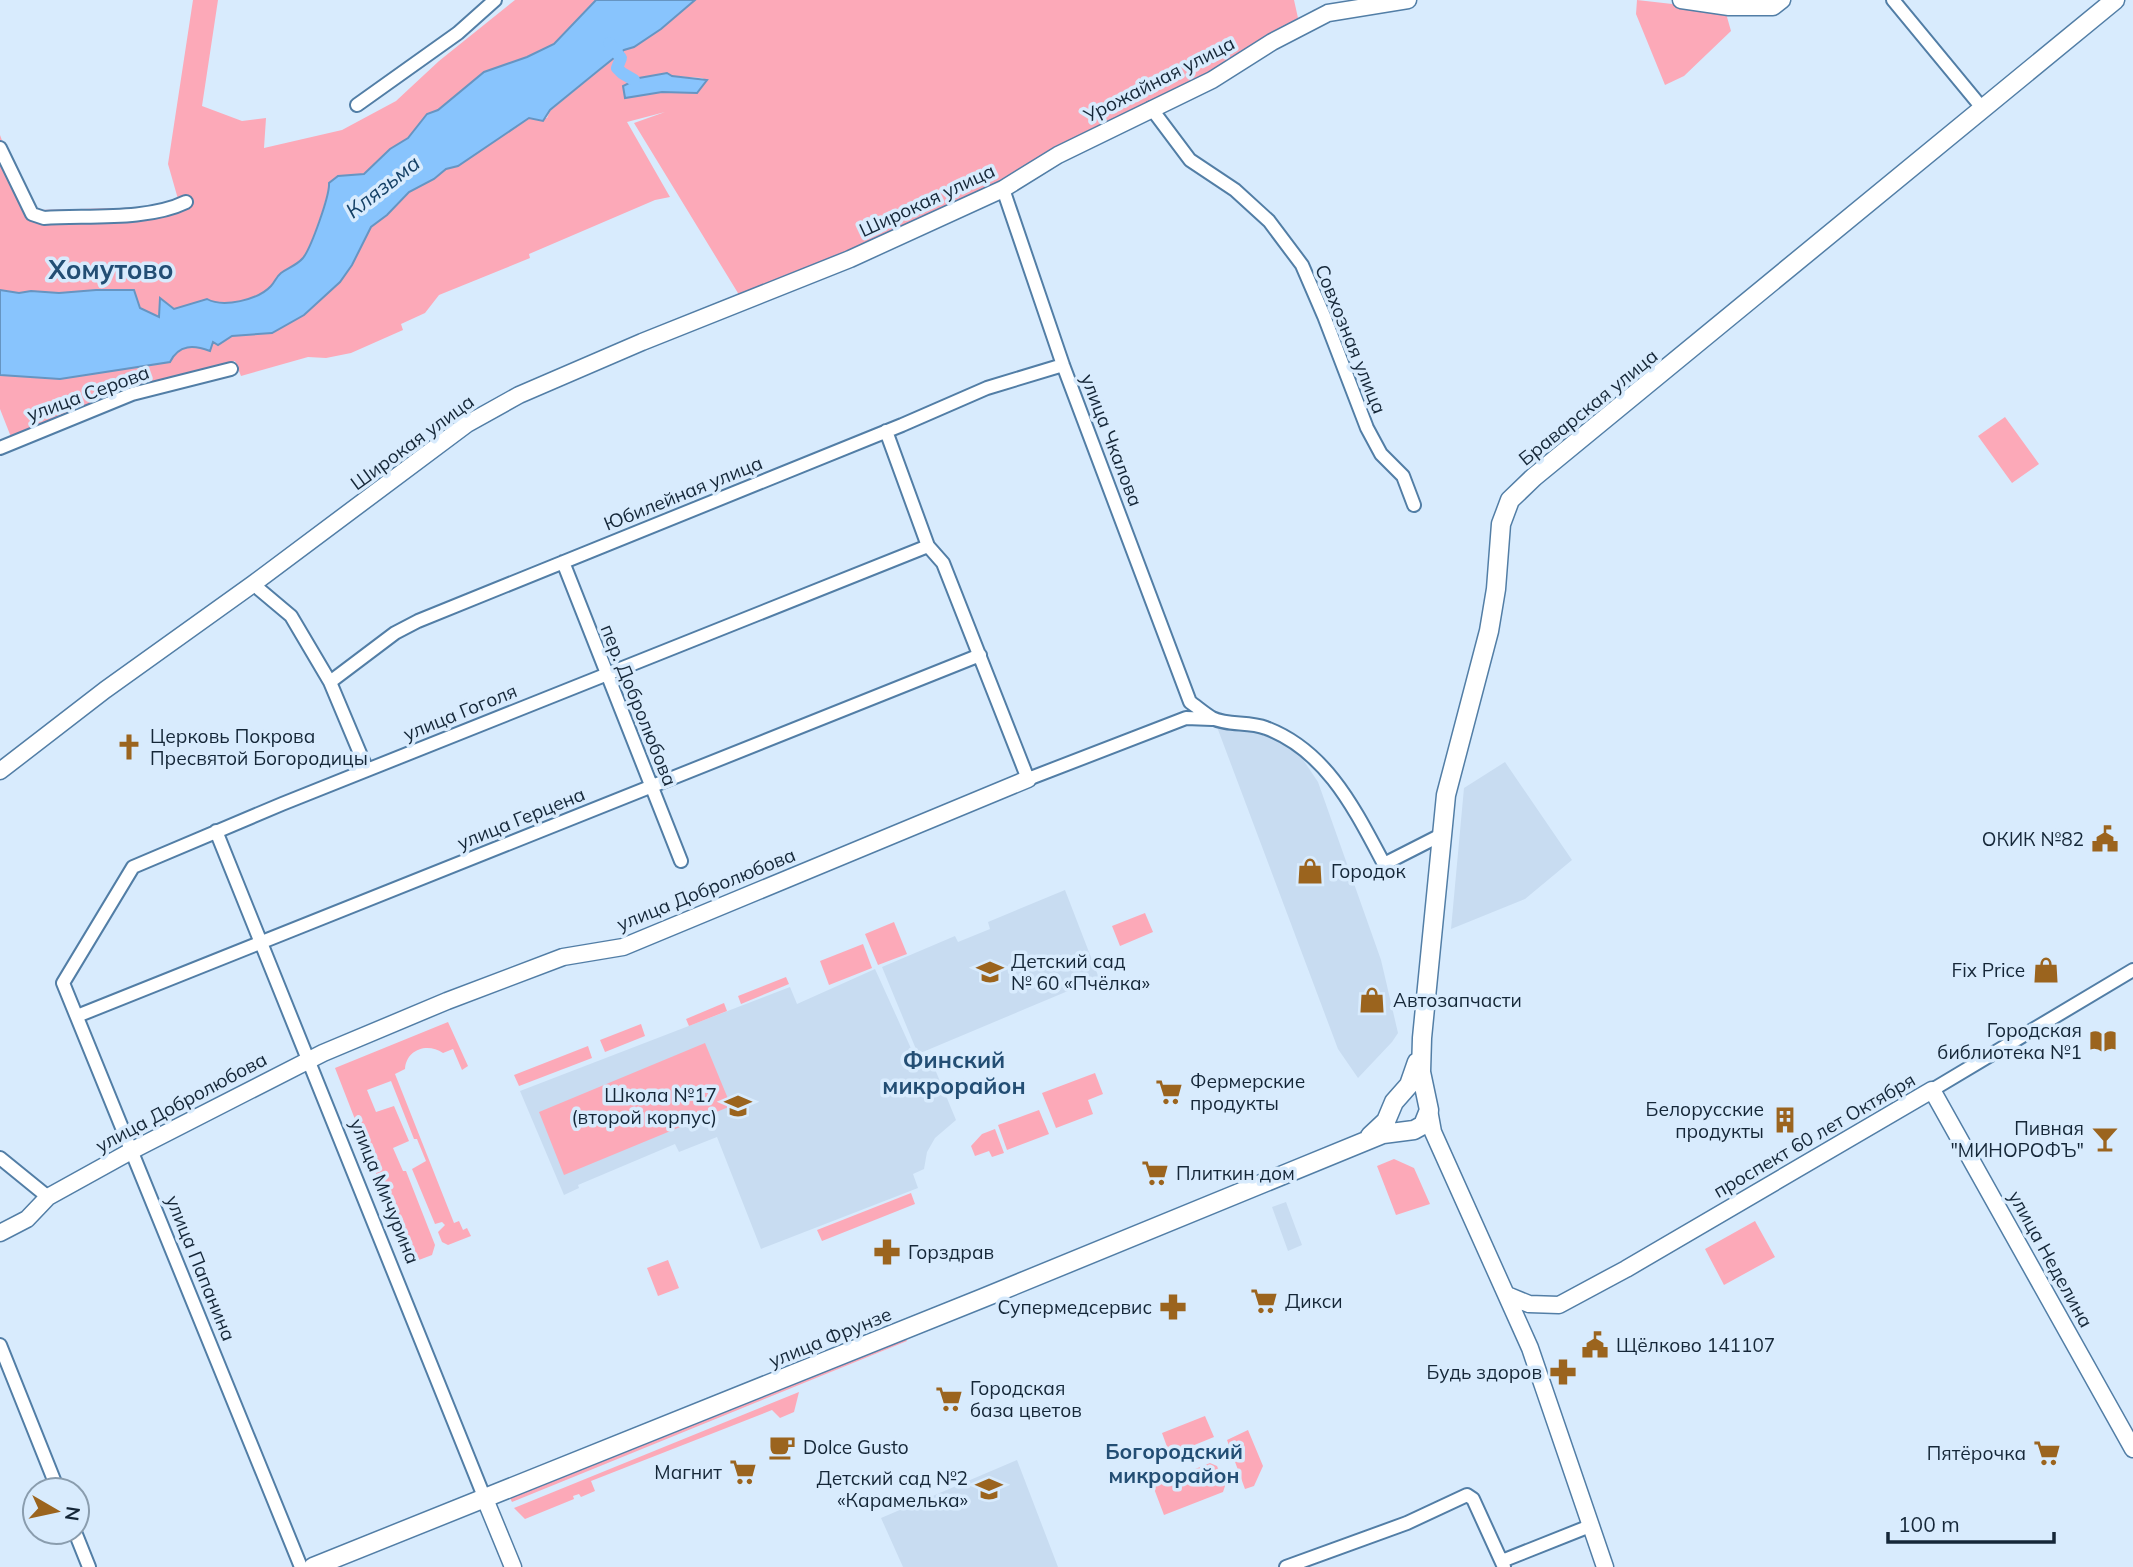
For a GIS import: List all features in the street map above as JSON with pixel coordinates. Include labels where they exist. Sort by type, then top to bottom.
[{"type":"main road","name":"Браварская улица","points":[[1422,1038],[1447,795],[1489,631],[1496,589],[1501,524],[1510,500],[1534,477],[2115,0]]},
{"type":"main road","points":[[1363,1143],[1380,1128],[1394,1102],[1402,1095],[1413,1077],[1422,1038]]},
{"type":"main road","points":[[1391,1112],[1398,1126],[1411,1130],[1423,1125],[1427,1105],[1421,1072],[1422,1038]]},
{"type":"main road","points":[[1402,1095],[1417,1094],[1427,1105]]},
{"type":"main road","name":"улица Фрунзе","points":[[313,1567],[1382,1134],[1411,1130]]},
{"type":"street","points":[[357,105],[458,33],[495,0]]},
{"type":"street","name":"Урожайная улица","points":[[1008,186],[1058,155],[1212,80],[1272,42],[1328,13],[1408,0]]},
{"type":"street","points":[[1681,0],[1729,7],[1778,4]]},
{"type":"street","points":[[1893,0],[1983,109]]},
{"type":"street","name":"Совхозная улица","points":[[1151,108],[1190,160],[1235,190],[1269,221],[1302,265],[1367,428],[1381,454],[1403,476],[1414,505]]},
{"type":"street","points":[[0,148],[32,214],[44,218],[146,214],[170,210],[186,202]]},
{"type":"street","name":"улица Чкалова","points":[[1008,186],[1063,365],[1190,702],[1214,719]]},
{"type":"street","name":"Широкая улица","points":[[0,771],[105,690],[253,584],[467,424],[519,395],[850,258],[1008,186]]},
{"type":"street","name":"Юбилейная улица","points":[[330,682],[395,633],[418,621],[987,388],[1063,365]]},
{"type":"street","name":"улица Серова","points":[[0,448],[132,394],[231,369]]},
{"type":"street","points":[[886,431],[928,545],[943,563],[1027,779]]},
{"type":"street","name":"улица Гоголя","points":[[63,983],[133,867],[606,673],[928,545]]},
{"type":"street","name":"пер. Добролюбова","points":[[563,562],[681,861]]},
{"type":"street","points":[[253,584],[291,616],[330,682],[367,771]]},
{"type":"street","name":"улица Герцена","points":[[77,1016],[980,655]]},
{"type":"street","name":"улица Добролюбова","points":[[0,1233],[27,1219],[48,1197],[309,1059],[447,1001],[563,957],[624,947],[1027,779],[1186,718],[1261,726],[1289,737],[1317,762],[1346,794],[1384,864],[1441,835]]},
{"type":"street","name":"улица Мичурина","points":[[216,831],[513,1567]]},
{"type":"street","name":"проспект 60 лет Октября","points":[[1507,1295],[1529,1304],[1559,1305],[1626,1269],[2133,970]]},
{"type":"street","name":"улица Папанина","points":[[63,983],[301,1567]]},
{"type":"street","name":"улица Неделина","points":[[1932,1090],[2133,1449]]},
{"type":"street","points":[[1427,1105],[1433,1132],[1537,1368],[1605,1567]]},
{"type":"street","points":[[1411,1130],[1429,1134],[1438,1143]]},
{"type":"street","points":[[0,1158],[48,1197]]},
{"type":"street","points":[[0,1345],[52,1476]]},
{"type":"street","points":[[1286,1567],[1407,1523],[1467,1495],[1473,1499],[1503,1564],[1590,1526]]},
{"type":"street","points":[[81,1546],[89,1567]]},
{"type":"shaded area","points":[[193,0],[218,0],[202,106],[242,121],[266,118],[264,148],[342,130],[396,101],[439,61],[515,0],[596,0],[554,44],[484,72],[438,110],[427,114],[408,139],[390,149],[364,174],[338,176],[329,183],[319,221],[303,258],[281,273],[271,286],[258,295],[231,303],[207,299],[174,310],[160,299],[160,317],[96,290],[19,293],[0,290],[0,135],[8,157],[38,210],[160,207],[178,199],[168,164]]},
{"type":"shaded area","points":[[695,0],[1294,0],[1298,18],[1212,72],[1060,146],[996,184],[741,298],[634,123],[665,112],[627,122],[670,197],[655,200],[529,254],[530,258],[439,295],[425,313],[401,324],[403,330],[351,353],[326,358],[308,357],[241,376],[235,361],[129,390],[11,437],[0,409],[0,375],[60,379],[141,367],[173,355],[181,349],[212,342],[218,345],[232,336],[272,333],[304,315],[340,282],[352,265],[371,227],[409,192],[434,179],[446,169],[458,166],[530,118],[547,118],[550,111],[624,50],[634,47],[661,29]],"holes":[[[672,76],[706,80],[697,93],[662,92],[623,86],[634,80]]]},
{"type":"shaded area","points":[[1637,0],[1725,10],[1731,31],[1684,76],[1665,85],[1636,14]]},
{"type":"shaded area","points":[[2005,417],[2039,464],[2012,483],[1978,436]]},
{"type":"shaded area","name":"Городок","points":[[1214,719],[1288,737],[1318,782],[1381,960],[1398,1033],[1358,1078],[1338,1049]]},
{"type":"shaded area","points":[[1505,762],[1572,860],[1525,899],[1451,929],[1464,788]]},
{"type":"shaded area","name":"Детский сад № 60 «Пчёлка»","points":[[1065,890],[1099,978],[918,1054],[882,967],[955,936],[958,942],[990,929],[988,922]]},
{"type":"shaded area","points":[[1145,913],[1153,932],[1120,946],[1112,926]]},
{"type":"shaded area","points":[[894,922],[907,954],[878,965],[865,934]]},
{"type":"shaded area","points":[[863,944],[872,968],[829,985],[820,961]]},
{"type":"shaded area","name":"Школа №17 (второй корпус)","points":[[875,969],[919,1066],[932,1062],[956,1120],[935,1138],[927,1152],[924,1169],[913,1174],[918,1188],[761,1249],[717,1137],[679,1152],[675,1144],[578,1185],[579,1188],[564,1195],[520,1091],[790,987],[797,1004]]},
{"type":"shaded area","points":[[786,977],[789,984],[741,1004],[738,996]]},
{"type":"shaded area","points":[[724,1003],[727,1011],[689,1026],[686,1019]]},
{"type":"shaded area","points":[[448,1022],[468,1066],[462,1070],[453,1049],[443,1053],[424,1048],[413,1053],[406,1062],[405,1069],[395,1074],[454,1223],[459,1221],[463,1230],[467,1228],[471,1236],[448,1245],[442,1242],[438,1232],[445,1225],[442,1222],[435,1224],[412,1169],[426,1161],[417,1139],[414,1139],[391,1081],[367,1090],[376,1112],[394,1106],[409,1141],[393,1148],[403,1171],[406,1171],[435,1245],[432,1255],[411,1263],[335,1068]]},
{"type":"shaded area","points":[[641,1024],[645,1036],[605,1052],[600,1040]]},
{"type":"shaded area","points":[[705,1043],[731,1106],[564,1175],[539,1112]]},
{"type":"shaded area","points":[[588,1046],[592,1058],[519,1086],[514,1075]]},
{"type":"shaded area","points":[[1095,1073],[1103,1094],[1088,1100],[1093,1114],[1056,1128],[1042,1093]]},
{"type":"shaded area","points":[[1039,1110],[1049,1134],[1007,1150],[998,1125]]},
{"type":"shaded area","points":[[995,1129],[1004,1153],[992,1157],[989,1151],[975,1156],[971,1146],[982,1134]]},
{"type":"shaded area","points":[[1394,1159],[1414,1168],[1430,1204],[1396,1215],[1377,1166]]},
{"type":"shaded area","points":[[911,1193],[915,1204],[822,1241],[817,1230]]},
{"type":"shaded area","points":[[1286,1202],[1302,1245],[1288,1251],[1272,1207]]},
{"type":"shaded area","points":[[1755,1221],[1775,1257],[1724,1285],[1705,1249]]},
{"type":"shaded area","points":[[668,1260],[679,1288],[658,1296],[647,1268]]},
{"type":"shaded area","points":[[905,1337],[907,1341],[512,1502],[508,1494],[849,1362]]},
{"type":"shaded area","points":[[799,1392],[794,1412],[780,1418],[772,1410],[591,1481],[595,1491],[581,1497],[579,1494],[573,1496],[574,1499],[525,1519],[514,1508]]},
{"type":"shaded area","points":[[1205,1416],[1214,1437],[1170,1455],[1162,1433]]},
{"type":"shaded area","points":[[1248,1430],[1263,1466],[1254,1486],[1245,1489],[1227,1440]]},
{"type":"shaded area","name":"Детский сад №2 «Карамелька»","points":[[1017,1460],[1058,1567],[903,1567],[881,1518]]},
{"type":"shaded area","points":[[1210,1463],[1217,1466],[1225,1486],[1223,1492],[1164,1515],[1153,1486]]},
{"type":"water","name":"Клязьма","points":[[596,0],[695,0],[661,29],[634,47],[624,50],[550,110],[543,121],[529,118],[458,166],[446,169],[434,179],[409,192],[371,227],[352,265],[340,282],[304,315],[272,333],[232,336],[218,345],[213,342],[210,351],[193,347],[182,349],[170,362],[60,379],[0,375],[0,290],[59,293],[134,290],[140,308],[159,317],[160,298],[174,309],[207,299],[231,303],[258,295],[271,286],[281,273],[303,258],[319,221],[329,183],[338,176],[364,174],[390,149],[408,138],[427,114],[438,110],[484,72],[554,44]]},
{"type":"water","points":[[667,73],[707,80],[697,93],[662,92],[625,98],[623,86],[639,78]]},
{"type":"waterway","points":[[609,43],[621,58],[617,68],[634,80]]},
{"type":"place","name":"Церковь Покрова Пресвятой Богородицы","points":[[129,747]]},
{"type":"place","name":"ОКИК №82","points":[[2105,839]]},
{"type":"place","name":"Городок","points":[[1310,871]]},
{"type":"place","name":"Fix Price","points":[[2046,970]]},
{"type":"place","name":"Детский сад № 60 «Пчёлка»","points":[[990,972]]},
{"type":"place","name":"Автозапчасти","points":[[1372,1000]]},
{"type":"place","name":"Городская библиотека №1","points":[[2103,1041]]},
{"type":"place","name":"Фермерские продукты","points":[[1169,1092]]},
{"type":"place","name":"Школа №17 (второй корпус)","points":[[738,1106]]},
{"type":"place","name":"Белорусские продукты","points":[[1785,1120]]},
{"type":"place","name":"Пивная \"МИНОРОФЪ\"","points":[[2105,1139]]},
{"type":"place","name":"Плиткин дом","points":[[1155,1173]]},
{"type":"place","name":"Горздрав","points":[[887,1252]]},
{"type":"place","name":"Дикси","points":[[1264,1301]]},
{"type":"place","name":"Супермедсервис","points":[[1173,1307]]},
{"type":"place","name":"Щёлково 141107","points":[[1595,1345]]},
{"type":"place","name":"Будь здоров","points":[[1563,1372]]},
{"type":"place","name":"Городская база цветов","points":[[949,1399]]},
{"type":"place","name":"Dolce Gusto","points":[[782,1447]]},
{"type":"place","name":"Пятёрочка","points":[[2047,1453]]},
{"type":"place","name":"Магнит","points":[[743,1472]]},
{"type":"place","name":"Детский сад №2 «Карамелька»","points":[[989,1489]]},
{"type":"district","name":"Хомутово","points":[[111,270]]},
{"type":"district","name":"Финский микрорайон","points":[[954,1073]]},
{"type":"district","name":"Богородский микрорайон","points":[[1174,1464]]}]
